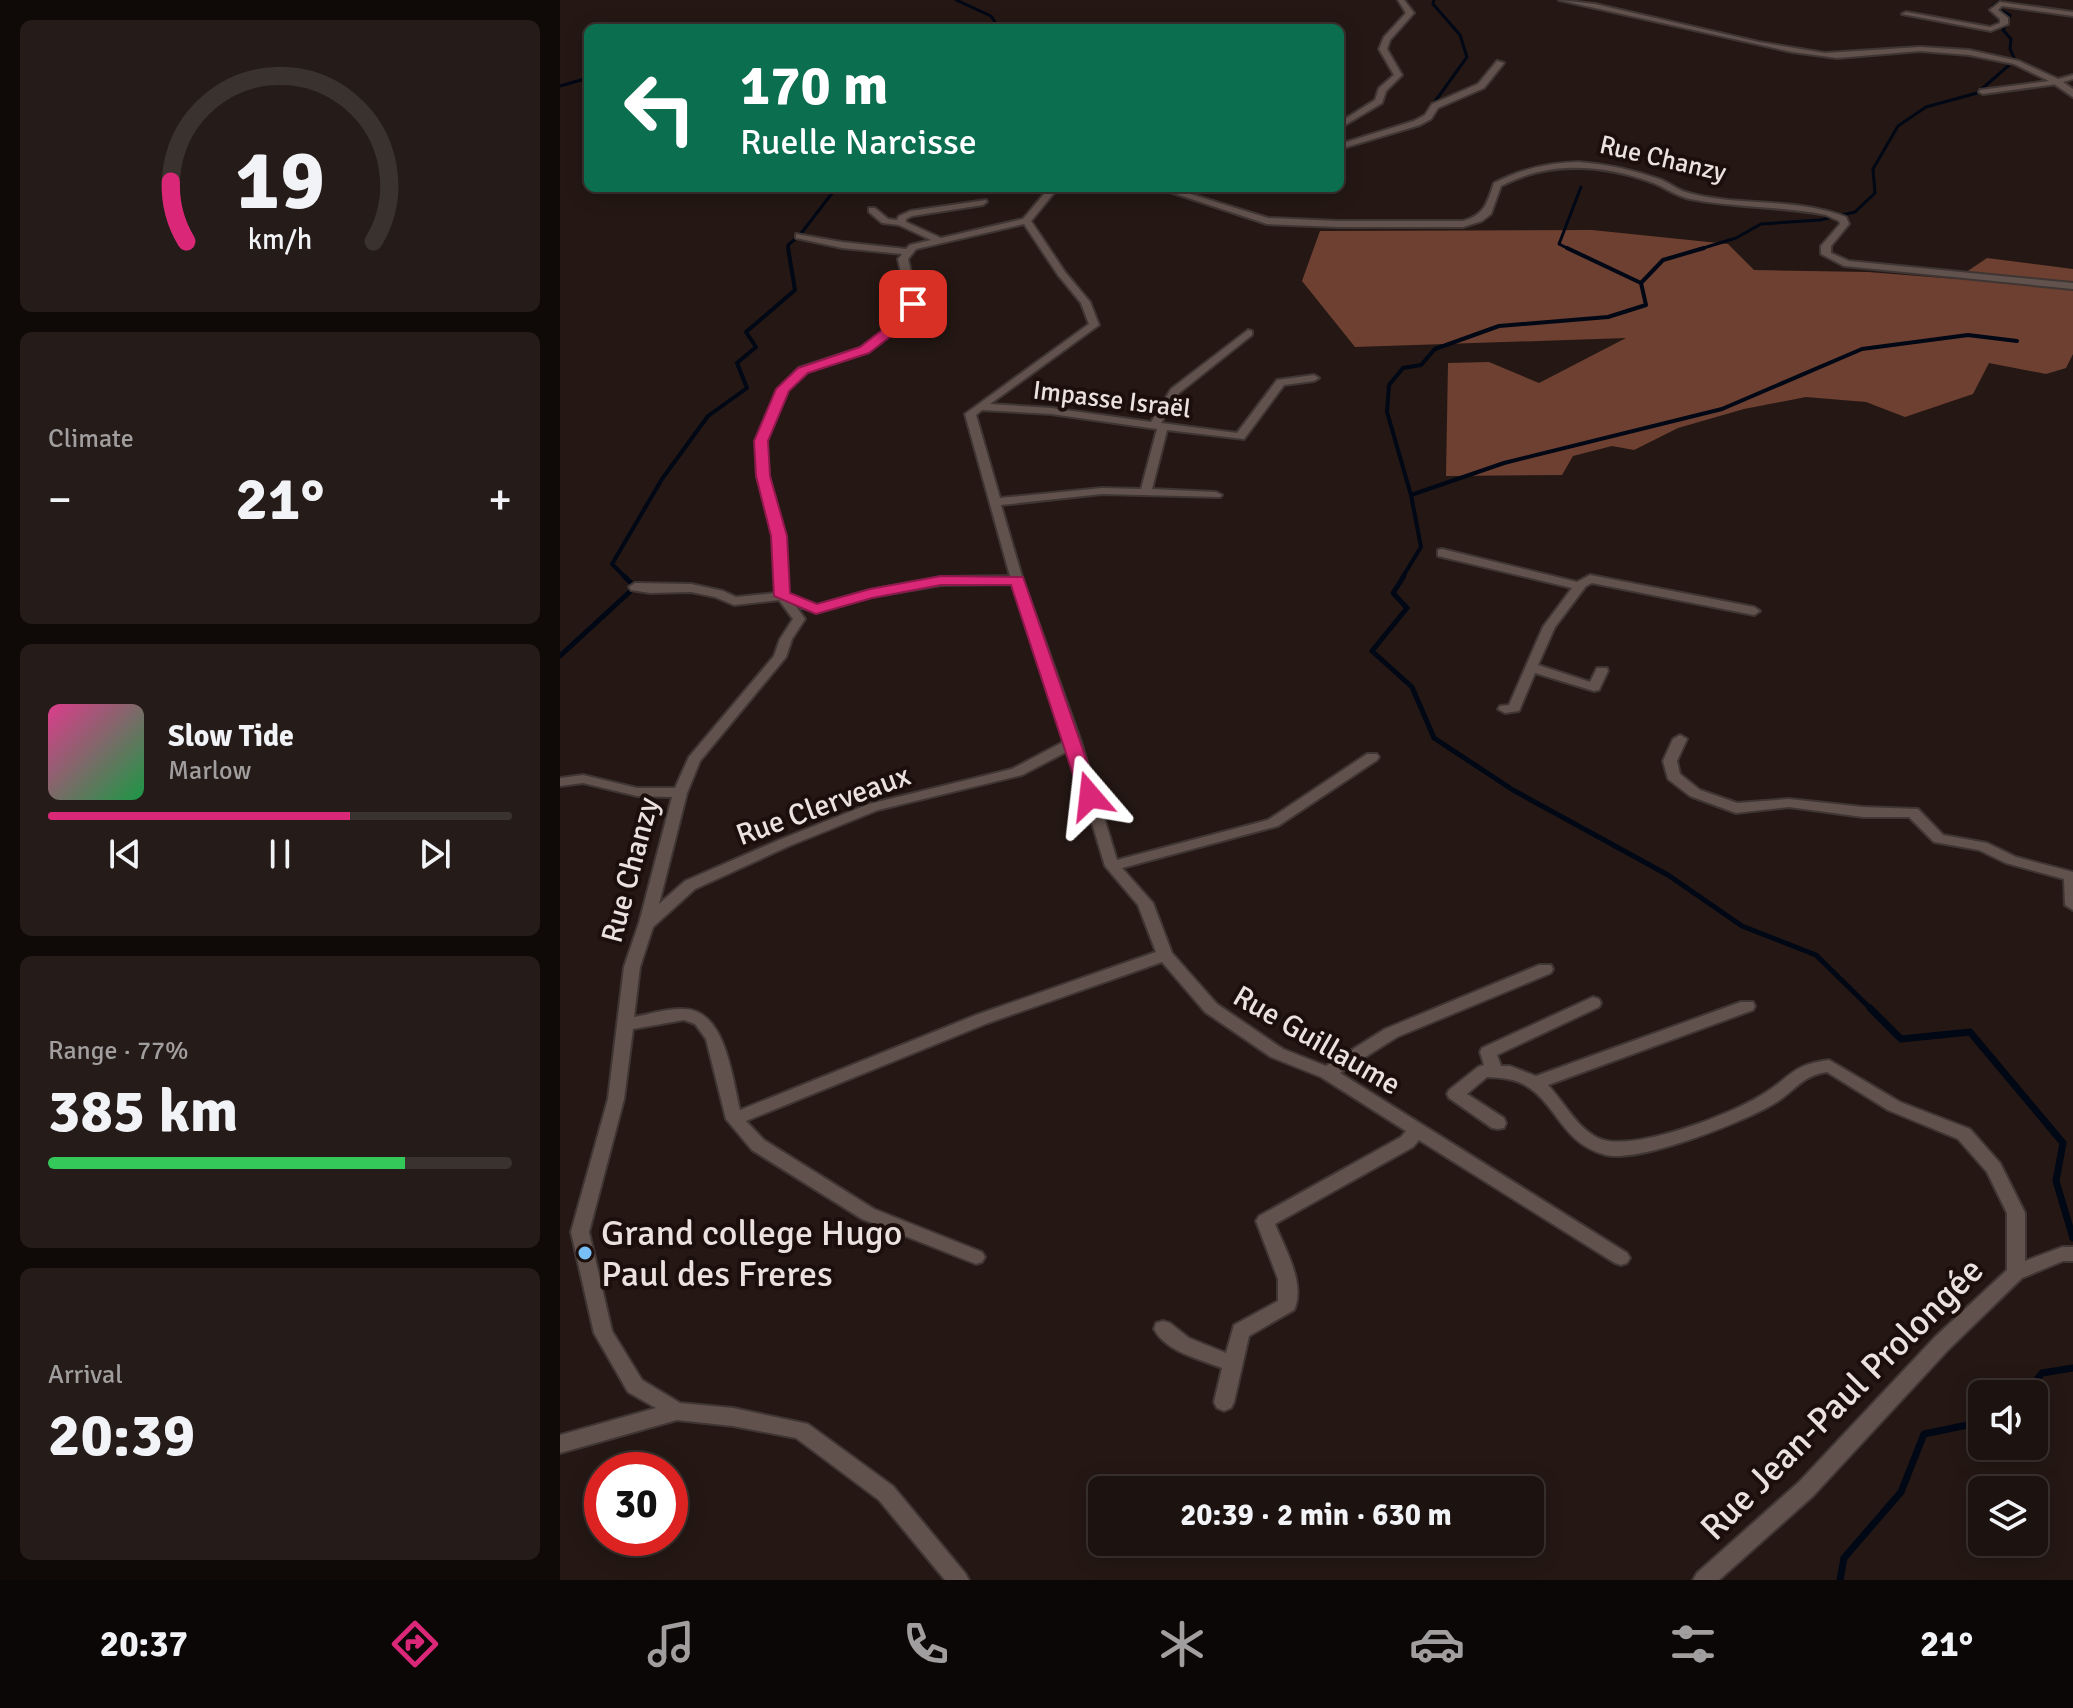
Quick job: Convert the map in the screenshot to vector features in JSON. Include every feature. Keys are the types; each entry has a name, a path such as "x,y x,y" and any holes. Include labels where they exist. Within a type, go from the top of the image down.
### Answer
{"street":[{"path":"1344,123 1379,101 1382,90 1398,75 1383,49 1387,39 1410,13 1401,0"},
{"path":"1562,0 1619,10 1720,37 1828,55 1908,51 1983,54 2015,60 2073,94"},
{"path":"1906,14 1991,29 2004,24 2004,18 1994,10 2003,3 2073,14"},
{"path":"1344,146 1417,123 1428,117 1435,106 1481,86 1500,63"},
{"path":"1983,92 2073,77"},
{"name":"Rue Chanzy","path":"1175,192 1267,221 1463,224 1479,221 1490,213 1497,185 1515,174 1538,167 1576,165 1624,172 1686,195 1828,213 1843,219 1845,224 1826,246 1826,254 1847,264 2073,286"},
{"path":"799,236 842,245 909,252 913,247 938,240 1026,221 1051,192"},
{"path":"901,223 910,214 983,202"},
{"path":"872,210 885,221 901,223 938,240"},
{"path":"975,411 1094,325 1091,308 1062,274 1043,238 1026,221"},
{"name":"Rue Chanzy","path":"909,252 903,259 913,304 900,323 864,350 803,370 783,389 761,441 763,476 779,536 782,596 799,619 786,639 780,657 694,760 680,793 647,923 632,967 616,1099 580,1232 603,1333 635,1386 677,1411 733,1417 801,1430 886,1493 958,1580"},
{"path":"1146,492 1159,426 1175,391 1248,333"},
{"name":"Impasse Israël","path":"975,411 1051,411 1240,437 1281,382 1314,378"},
{"name":"Rue Guillaume","path":"975,411 995,502 1017,580 1074,742 1112,866 1145,903 1165,955 1211,1008 1277,1053 1327,1073 1621,1258"},
{"path":"995,502 1102,491 1216,495"},
{"path":"1442,553 1579,586"},
{"path":"1505,709 1514,708 1549,627 1579,586 1594,578 1754,611"},
{"path":"635,587 691,588 734,601 782,596 816,609 870,594 941,581 1017,580"},
{"path":"1531,667 1594,687 1602,671"},
{"path":"1680,739 1670,761 1673,776 1695,793 1736,808 1789,803 1863,812 1913,812 1939,839 1982,846 2011,860 2071,876 2073,905"},
{"name":"Rue Clerveaux","path":"647,923 690,885 784,843 874,807 1017,772 1074,742"},
{"path":"1112,866 1273,823 1372,757"},
{"path":"560,782 583,779 637,792 680,793"},
{"path":"734,1119 982,1019 1165,955"},
{"path":"1327,1073 1391,1033 1545,969"},
{"path":"1494,1071 1488,1052 1593,1003"},
{"path":"1538,1082 1747,1006"},
{"path":"626,1024 685,1014 701,1020 714,1038 734,1119 758,1145 868,1214 976,1257"},
{"path":"1498,1123 1455,1094 1484,1071 1522,1074 1538,1082 1577,1132 1590,1142 1626,1151 1659,1142 1768,1100 1805,1071 1829,1066 1894,1106 1964,1134 1994,1168 2016,1213 2016,1273"},
{"path":"1224,1402 1241,1331 1287,1305 1287,1279 1265,1221 1407,1142 1418,1130"},
{"name":"Rue Jean-Paul Prolongée","path":"1704,1580 1806,1489 1942,1343 2016,1273 2062,1254 2073,1254"},
{"path":"1163,1329 1182,1344 1233,1364"},
{"path":"560,1444 677,1411"}],"shaded area":[{"path":"1592,230 1728,244 1754,270 1868,272 1956,279 1987,258 2073,269 2073,354 2066,368 2046,374 1989,363 1973,394 1905,417 1866,402 1806,397 1744,409 1678,428 1634,450 1612,446 1573,456 1562,475 1446,476 1448,363 1489,362 1539,383 1626,338 1355,347 1302,281 1320,231"}],"waterway":[{"path":"956,0 991,16 996,24"},
{"path":"1431,107 1467,57 1460,35 1433,4 1434,0"},
{"path":"1697,250 1736,238 1761,224 1820,220 1855,212 1875,193 1873,169 1898,126 1926,107 1977,93 2015,60 2010,49 2011,39 2003,30 2010,15 1993,6 2002,0"},
{"path":"560,86 584,79"},
{"path":"1567,248 1559,244 1581,187"},
{"path":"789,250 788,245 799,236 833,192"},
{"path":"560,656 635,587 612,564 662,479 708,416 747,388 737,363 756,347 746,332 795,290 788,248"},
{"path":"1567,248 1641,283"},
{"path":"1567,248 1571,250"},
{"path":"1641,283 1663,260 1704,248"},
{"path":"1411,495 1387,412 1389,385 1403,368 1421,365 1435,349 1499,326 1608,317 1646,305 1641,283"},
{"path":"1411,495 1504,463 1722,409 1862,349 1968,335 2017,341"},
{"path":"1402,578 1421,547 1411,495"},
{"path":"1404,576 1393,593 1407,608 1372,651 1412,687 1434,738 1513,790 1668,875 1742,926 1816,955 1872,1010"},
{"path":"1872,1010 1901,1039 1970,1032 2063,1143 2056,1181 2073,1238"},
{"path":"2037,1380 2042,1373 2073,1368"},
{"path":"1840,1580 1844,1558 1901,1492 1924,1434 1968,1425"}],"place":[{"name":"Grand college Hugo Paul des Freres","path":"585,1253"}],"route":[{"path":"913,304 900,323 864,350 803,370 783,389 761,441 763,476 779,536 782,596 816,609 870,594 941,581 1017,580 1090,796"}]}
